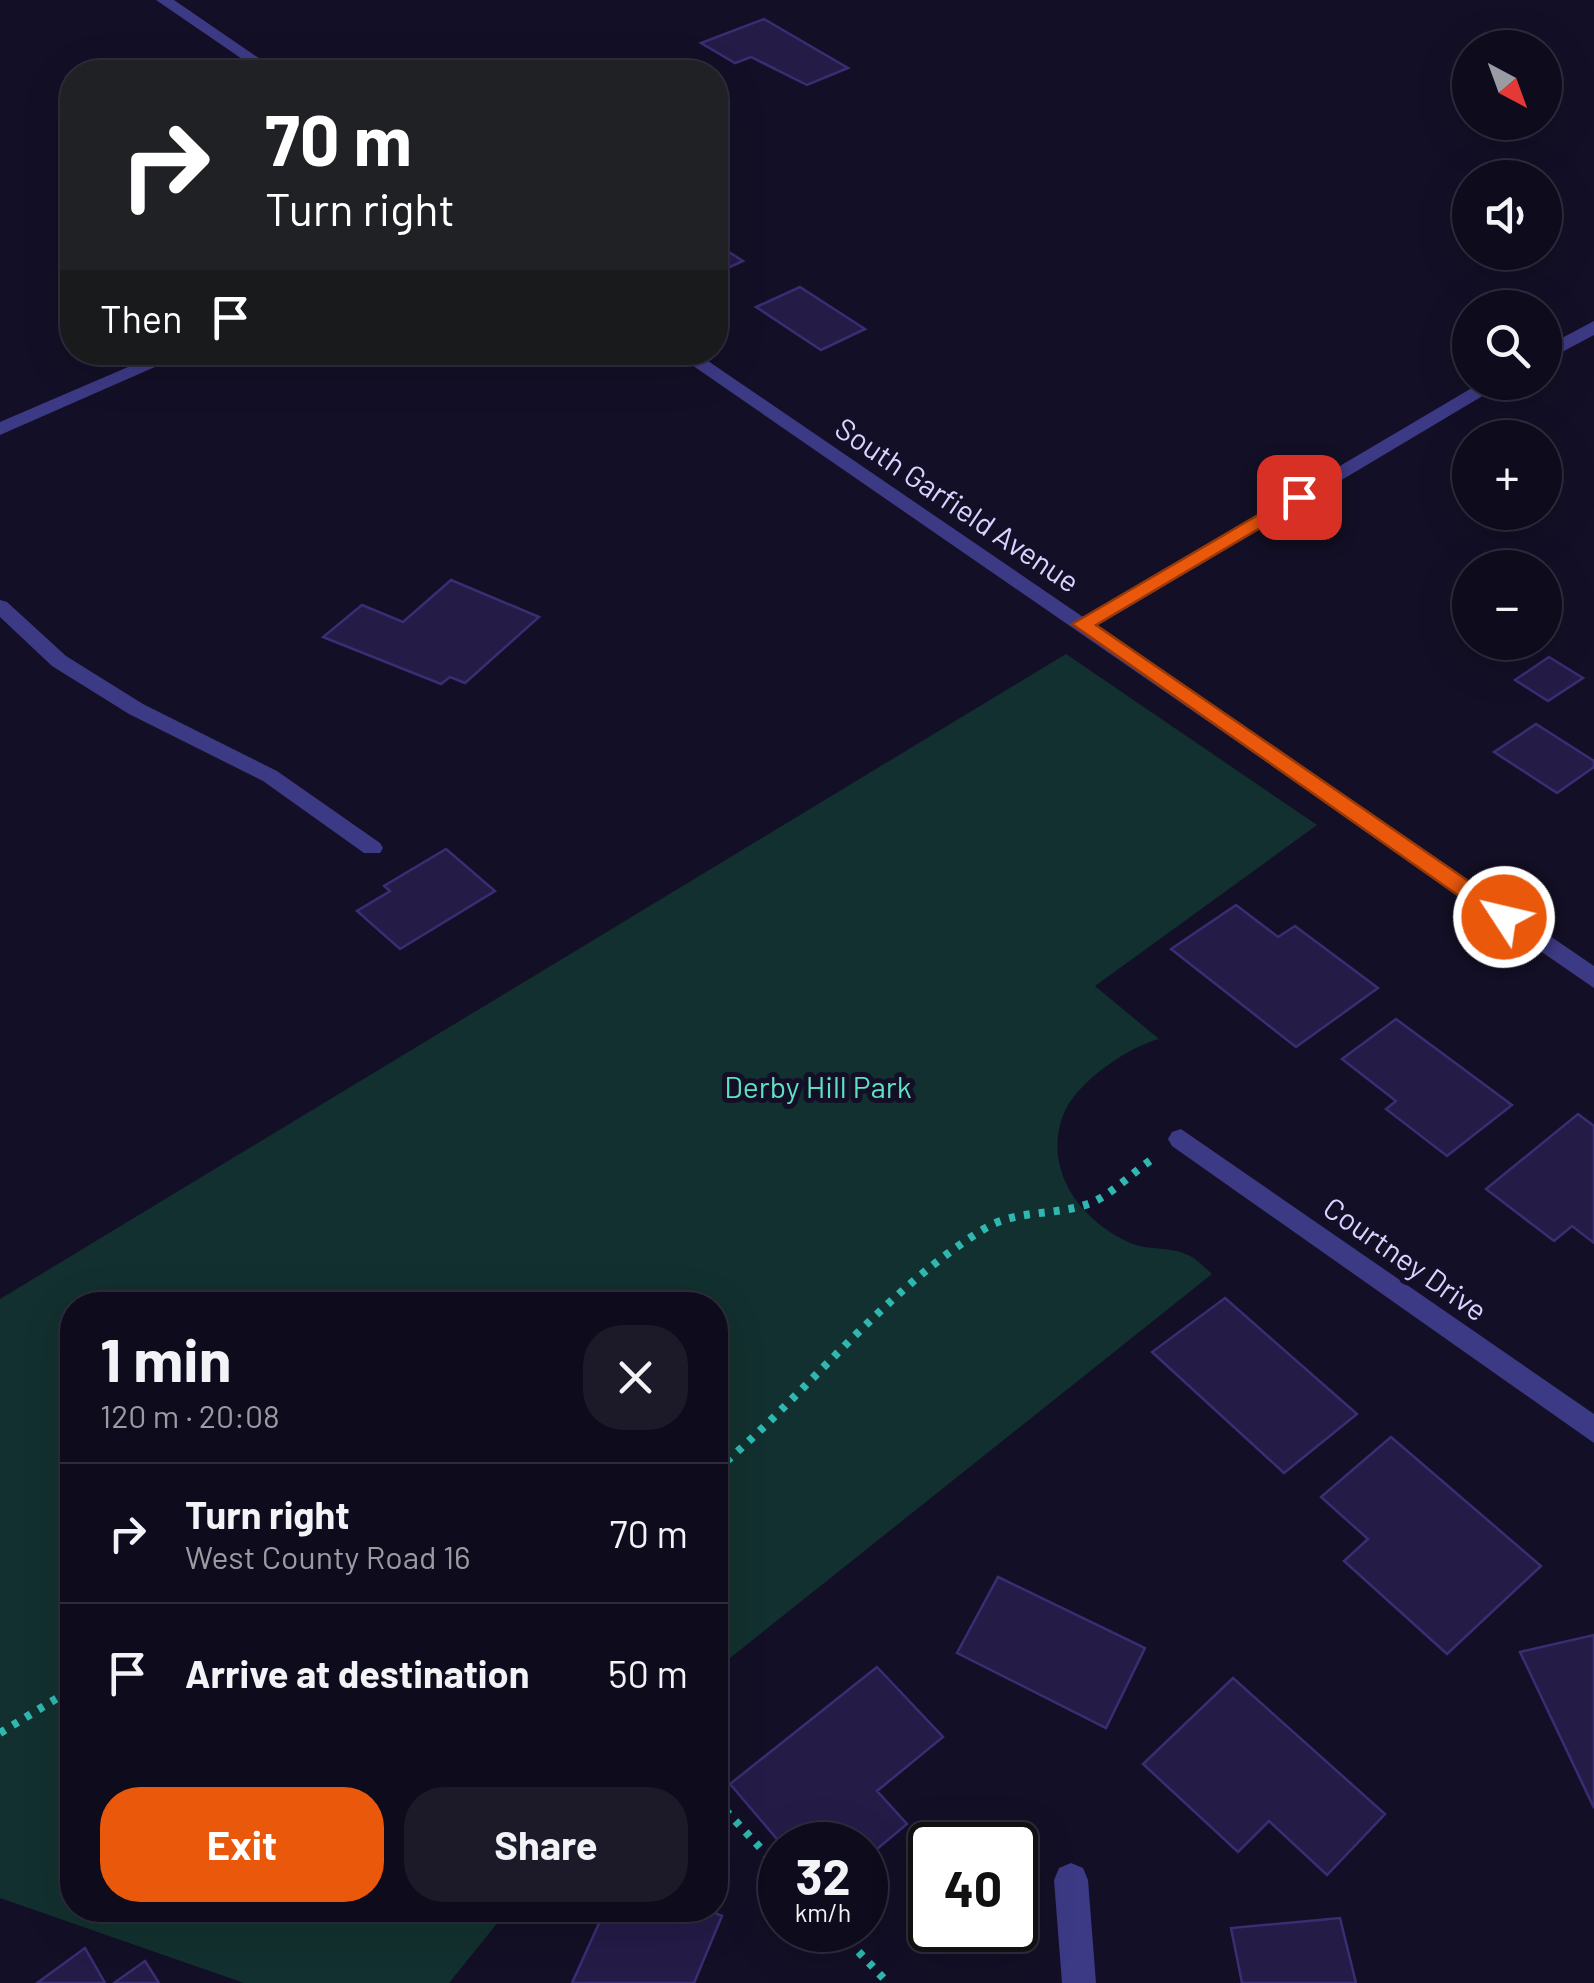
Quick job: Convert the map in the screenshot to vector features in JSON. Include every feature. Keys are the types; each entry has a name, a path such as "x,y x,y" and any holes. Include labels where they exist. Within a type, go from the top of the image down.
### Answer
{"street":[{"path":"164,0 253,60"},
{"path":"1562,345 1594,327"},
{"path":"0,429 150,365"},
{"name":"South Garfield Avenue","path":"701,365 1594,979"},
{"path":"1082,624 1466,400"},
{"name":"Courtney Drive","path":"1181,1139 1594,1430"},
{"path":"1071,1880 1080,1983"}],"lane":[{"path":"0,606 59,661 136,709 270,776 372,848"}],"path":[{"path":"728,1460 865,1327 986,1227 1036,1210 1089,1204 1181,1139"},
{"path":"0,1733 60,1696"},
{"path":"728,1814 758,1846"},
{"path":"859,1952 888,1983"}],"green space":[{"name":"Derby Hill Park","path":"1066,654 1317,825 1095,986 1159,1039 1119,1058 1080,1089 1064,1113 1058,1133 1061,1171 1069,1189 1094,1220 1135,1245 1188,1255 1212,1274 728,1660 728,1292 60,1292 60,1919 0,1898 0,1299"},
{"name":"Derby Hill Park","path":"69,1922 498,1922 449,1983 244,1983"}],"building":[{"path":"764,19 848,68 807,85 751,57 735,63 701,43"},
{"path":"728,251 743,261 728,268"},
{"path":"800,287 865,329 821,350 756,307"},
{"path":"451,580 539,617 465,683 450,677 441,684 323,637 362,605 403,622"},
{"path":"1545,660 1554,660 1583,678 1548,701 1515,680"},
{"path":"1536,724 1594,761 1594,767 1557,793 1494,752"},
{"path":"446,849 495,891 400,949 357,911 390,891 384,886"},
{"path":"1236,905 1278,937 1295,926 1378,988 1296,1047 1171,949"},
{"path":"1396,1019 1512,1105 1447,1156 1386,1109 1396,1101 1342,1059"},
{"path":"1578,1114 1594,1126 1594,1243 1572,1226 1554,1241 1486,1189"},
{"path":"1225,1298 1357,1414 1284,1473 1152,1352"},
{"path":"1391,1437 1541,1566 1447,1654 1344,1561 1368,1539 1321,1497"},
{"path":"998,1577 1145,1648 1106,1728 957,1653"},
{"path":"1594,1635 1594,1808 1520,1652"},
{"path":"877,1667 943,1737 877,1791 907,1824 888,1840 888,1822 762,1822 730,1784"},
{"path":"1233,1678 1385,1814 1327,1875 1269,1821 1238,1852 1143,1764"},
{"path":"1340,1918 1356,1983 1242,1983 1231,1928"},
{"path":"600,1922 719,1922 694,1983 572,1983"},
{"path":"85,1948 105,1983 37,1983"},
{"path":"145,1961 159,1983 114,1983"}],"route":[{"path":"1299,497 1082,624 1504,917"}]}
